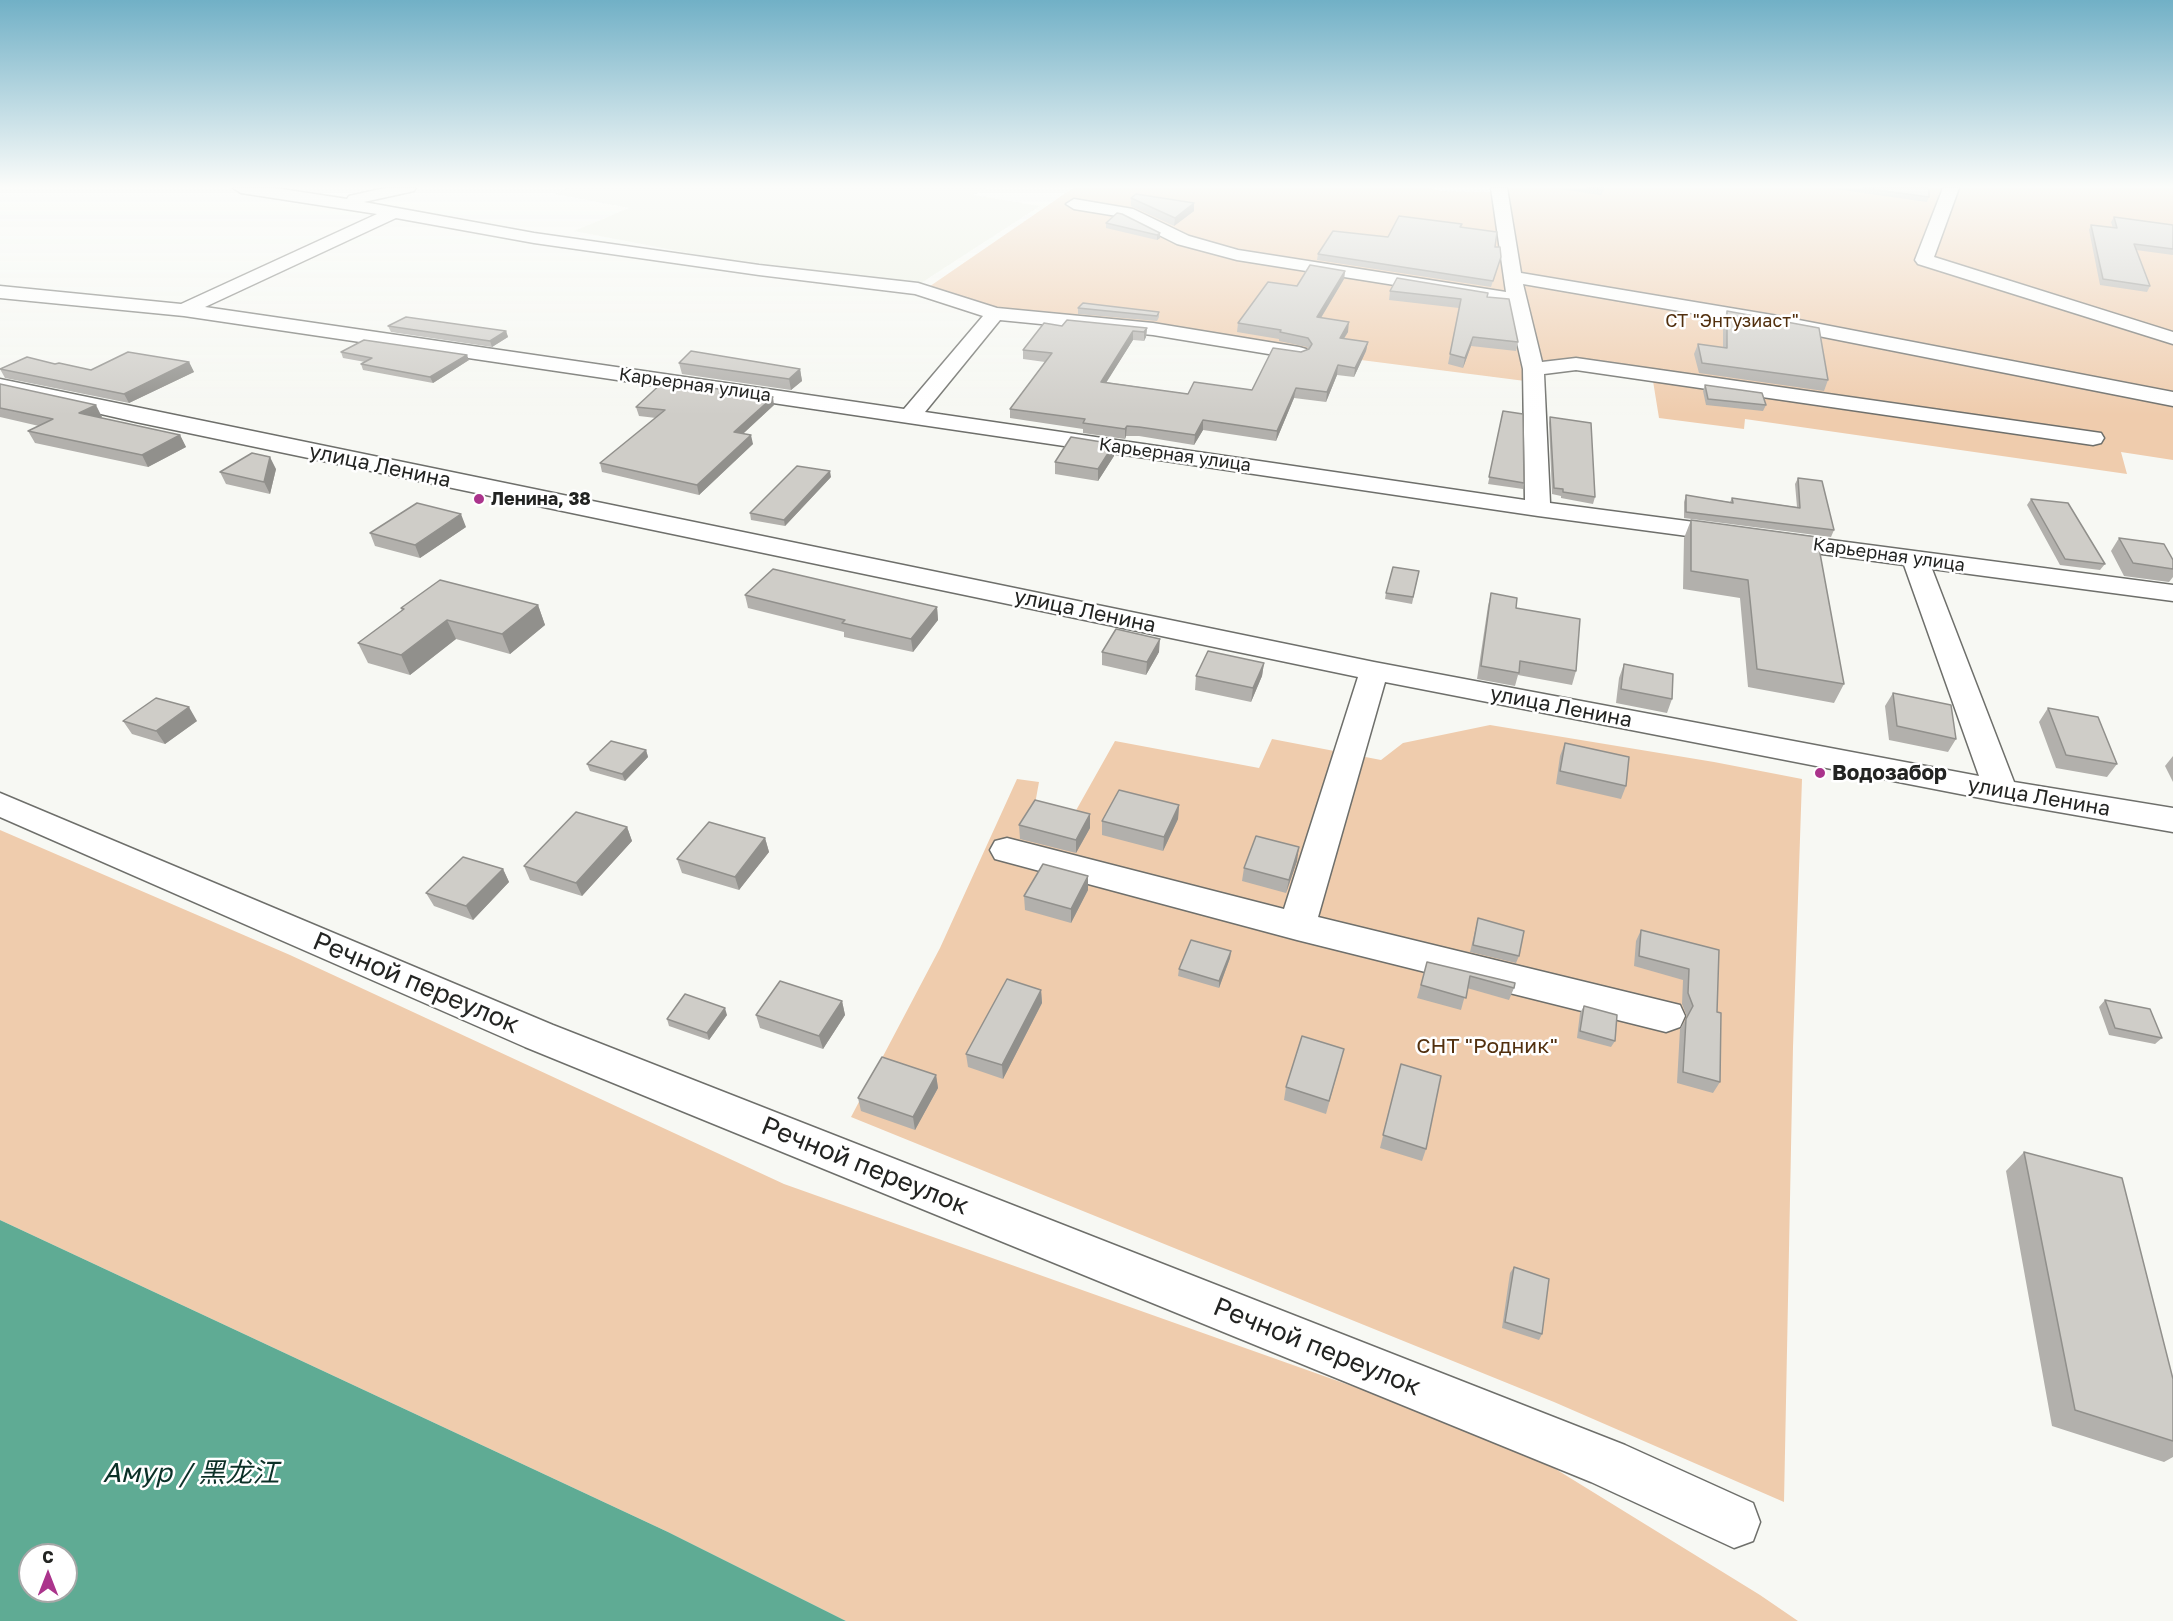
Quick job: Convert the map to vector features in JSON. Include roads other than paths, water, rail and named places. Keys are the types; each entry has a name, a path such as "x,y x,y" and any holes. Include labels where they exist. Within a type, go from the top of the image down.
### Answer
{"street":[{"path":"184,310 284,264"},
{"path":"714,264 918,289 995,314 1153,329 1299,353"},
{"path":"1292,264 1516,299"},
{"path":"1512,264 1516,299 1533,369 1538,508"},
{"path":"1936,264 2173,338"},
{"path":"1514,277 1778,322 2173,399"},
{"name":"Карьерная улица","path":"0,292 184,310 1538,508 2173,593"},
{"path":"909,417 995,314"},
{"path":"1533,369 1576,364 2093,438"},
{"name":"улица Ленина","path":"0,385 1374,671 2001,791 2173,820"},
{"path":"1915,559 2001,791"},
{"path":"1297,926 1374,671"},
{"name":"Речной переулок","path":"0,804 539,1036 1607,1463 1734,1522"},
{"path":"1006,850 1297,926 1666,1016"}],"water":[{"name":"Амур / 黑龙江","path":"0,1220 668,1532 846,1621 0,1621"}],"place":[{"name":"Ленина, 38","path":"479,499"},
{"name":"Водозабор","path":"1820,773"}],"park label":[{"name":"СТ \"Энтузиаст\"","path":"1732,321"},
{"name":"СНТ \"Родник\"","path":"1487,1046"}]}
